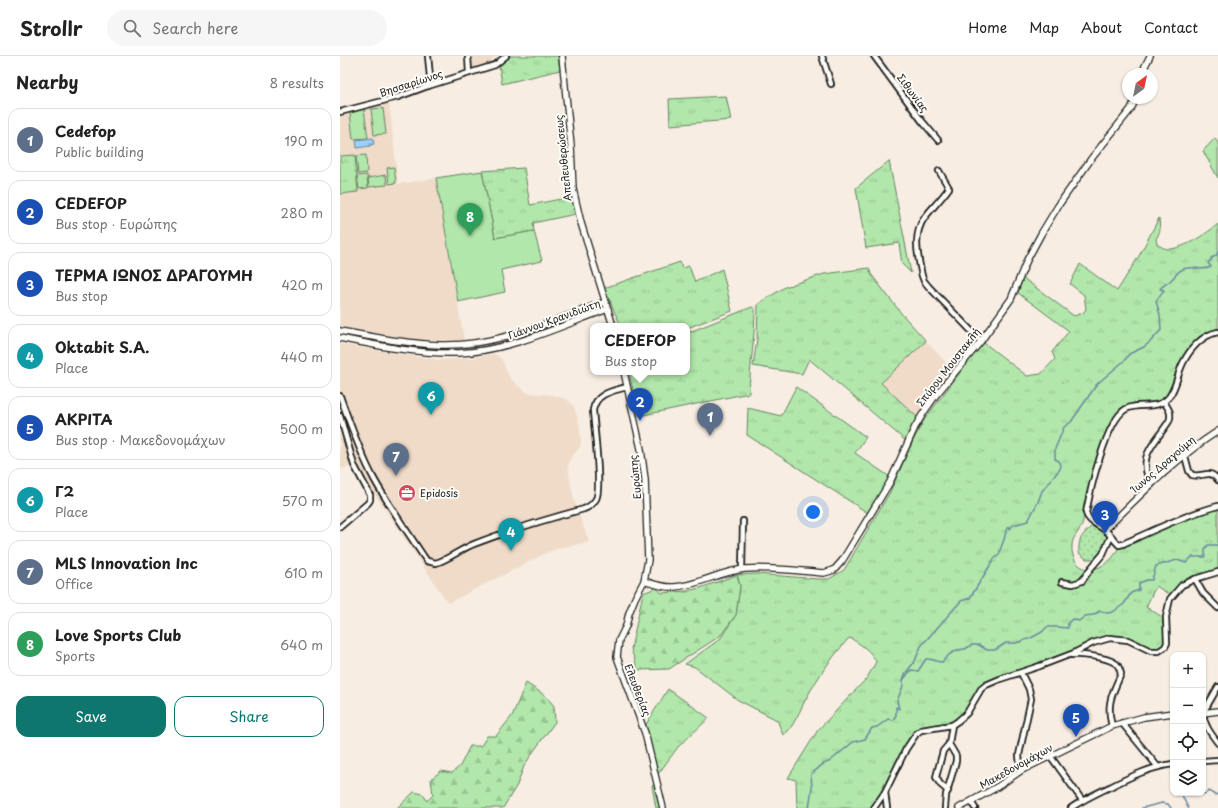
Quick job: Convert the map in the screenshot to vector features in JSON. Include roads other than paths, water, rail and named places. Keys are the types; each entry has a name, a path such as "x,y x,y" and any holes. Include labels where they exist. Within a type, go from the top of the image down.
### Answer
{"street":[{"path":"428,56 430,77 428,86"},
{"path":"468,56 469,73"},
{"name":"Βησσαρίωνος","path":"340,112 398,97 494,65 506,56"},
{"name":"Απελευθερώσεως","path":"562,56 571,146 573,189 581,223 608,309"},
{"path":"822,56 831,84"},
{"name":"Σιθωνίας","path":"874,56 938,140"},
{"path":"1144,68 1150,56"},
{"name":"Σπύρου Μουστακλή","path":"644,581 665,587 675,587 742,569 755,568 824,573 834,570 842,561 890,482 915,427 924,412 936,395 981,341 1011,299 1027,260 1058,206 1133,104"},
{"path":"939,171 949,188 924,219 918,231 917,240 922,276 929,287 981,341"},
{"name":"Γιάννου Κρανιδιώτη","path":"340,331 422,344 441,346 462,344 502,338 605,302"},
{"path":"608,309 612,323"},
{"name":"Γιάννου Κρανιδιώτη","path":"340,338 407,351 460,353 493,348 522,341 608,309"},
{"path":"1218,332 1207,336 1195,345 1182,364 1175,388 1164,402 1127,409 1120,414 1106,441 1086,513 1092,522 1105,530 1119,545 1180,519 1218,506"},
{"name":"Ευρώπης","path":"625,375 646,479 648,560 644,581"},
{"path":"340,396 354,436 373,477 424,557 428,561 436,563 472,545 500,534 590,506 596,499 598,492 593,410 594,405 602,395 627,387"},
{"path":"1151,485 1146,474 1146,455 1170,420 1170,411 1164,402"},
{"path":"340,416 354,465 370,495 370,500 368,503 340,527"},
{"name":"Ίωνος Δραγούμη","path":"1105,530 1151,485 1185,456 1218,432"},
{"path":"1185,456 1189,471 1192,475 1212,474 1218,480"},
{"path":"742,569 743,521"},
{"path":"1062,582 1073,584 1082,581 1103,554 1111,536"},
{"path":"874,808 885,792 906,749 916,734 921,730 952,725 967,713 981,689 986,685 1074,653 1092,643 1110,638 1128,640 1151,651 1158,651 1165,647 1167,643 1166,617 1170,599 1182,585 1195,579 1218,572"},
{"path":"1195,579 1203,593 1218,608"},
{"name":"Ελευθερίας","path":"644,581 635,598 626,626 619,640 617,657 645,733 663,808"},
{"path":"1064,656 1076,655 1105,659 1116,663 1121,674 1111,696 1109,706 1112,726"},
{"path":"1021,673 1029,689 1030,699 1019,756 1022,770"},
{"path":"1206,708 1218,687"},
{"path":"1206,713 1218,711"},
{"name":"Μακεδονομάχων","path":"959,808 1022,770 1112,726 1151,715 1170,713"},
{"path":"1122,723 1158,766"},
{"path":"1206,724 1218,743"},
{"path":"945,808 956,761 956,756 950,744 952,725"},
{"path":"948,791 940,784 936,777 943,751 950,744"},
{"path":"1051,757 1082,800"},
{"path":"1206,761 1218,760"},
{"path":"1071,808 1082,800 1133,775 1158,766 1170,764"},
{"path":"885,792 887,808"},
{"path":"971,802 976,808"}],"water":[{"path":"373,138 374,144 357,148 356,140"}],"waterway":[{"path":"809,808 812,788 811,774 829,762 853,742 865,739 872,728 877,727 888,719 893,720 896,715 896,707 899,709 897,701 903,686 905,674 915,661 921,646 961,601 970,598 994,559 999,555 1006,530 1009,526 1010,529 1013,525 1028,521 1042,491 1060,469 1061,465 1059,461 1055,459 1055,449 1064,427 1071,422 1097,384 1125,360 1129,354 1144,347 1161,330 1160,315 1156,301 1164,290 1160,289 1179,271 1190,268 1204,269 1211,267 1208,263 1212,259 1211,258 1216,256 1218,251"},
{"path":"903,680 911,670 918,671 926,659 942,662 950,654 957,650 965,649 972,645 979,645 987,650 995,650 1006,643 1016,643 1031,638 1042,632 1047,627 1068,628 1068,623 1072,619 1079,621 1085,616 1093,615 1100,611 1107,613 1113,612 1124,604 1131,593 1139,590 1139,583 1152,580 1156,566 1177,560 1186,563 1192,557 1205,557 1205,549 1208,545 1218,545"},
{"path":"1206,793 1209,791 1216,795 1218,794"},
{"path":"1182,796 1188,808"},
{"path":"1142,808 1162,803 1168,804 1171,808"}],"place":[{"name":"Love Sports Club","path":"470,236"},
{"name":"Γ2","path":"431,415"},
{"name":"CEDEFOP","path":"640,421"},
{"name":"Cedefop","path":"710,436"},
{"name":"MLS Innovation Inc","path":"396,476"},
{"name":"Epidosis","path":"407,493"},
{"name":"ΤΕΡΜΑ ΙΩΝΟΣ ΔΡΑΓΟΥΜΗ","path":"1105,534"},
{"name":"Oktabit S.A.","path":"511,551"},
{"name":"ΑΚΡΙΤΑ","path":"1076,737"}]}
